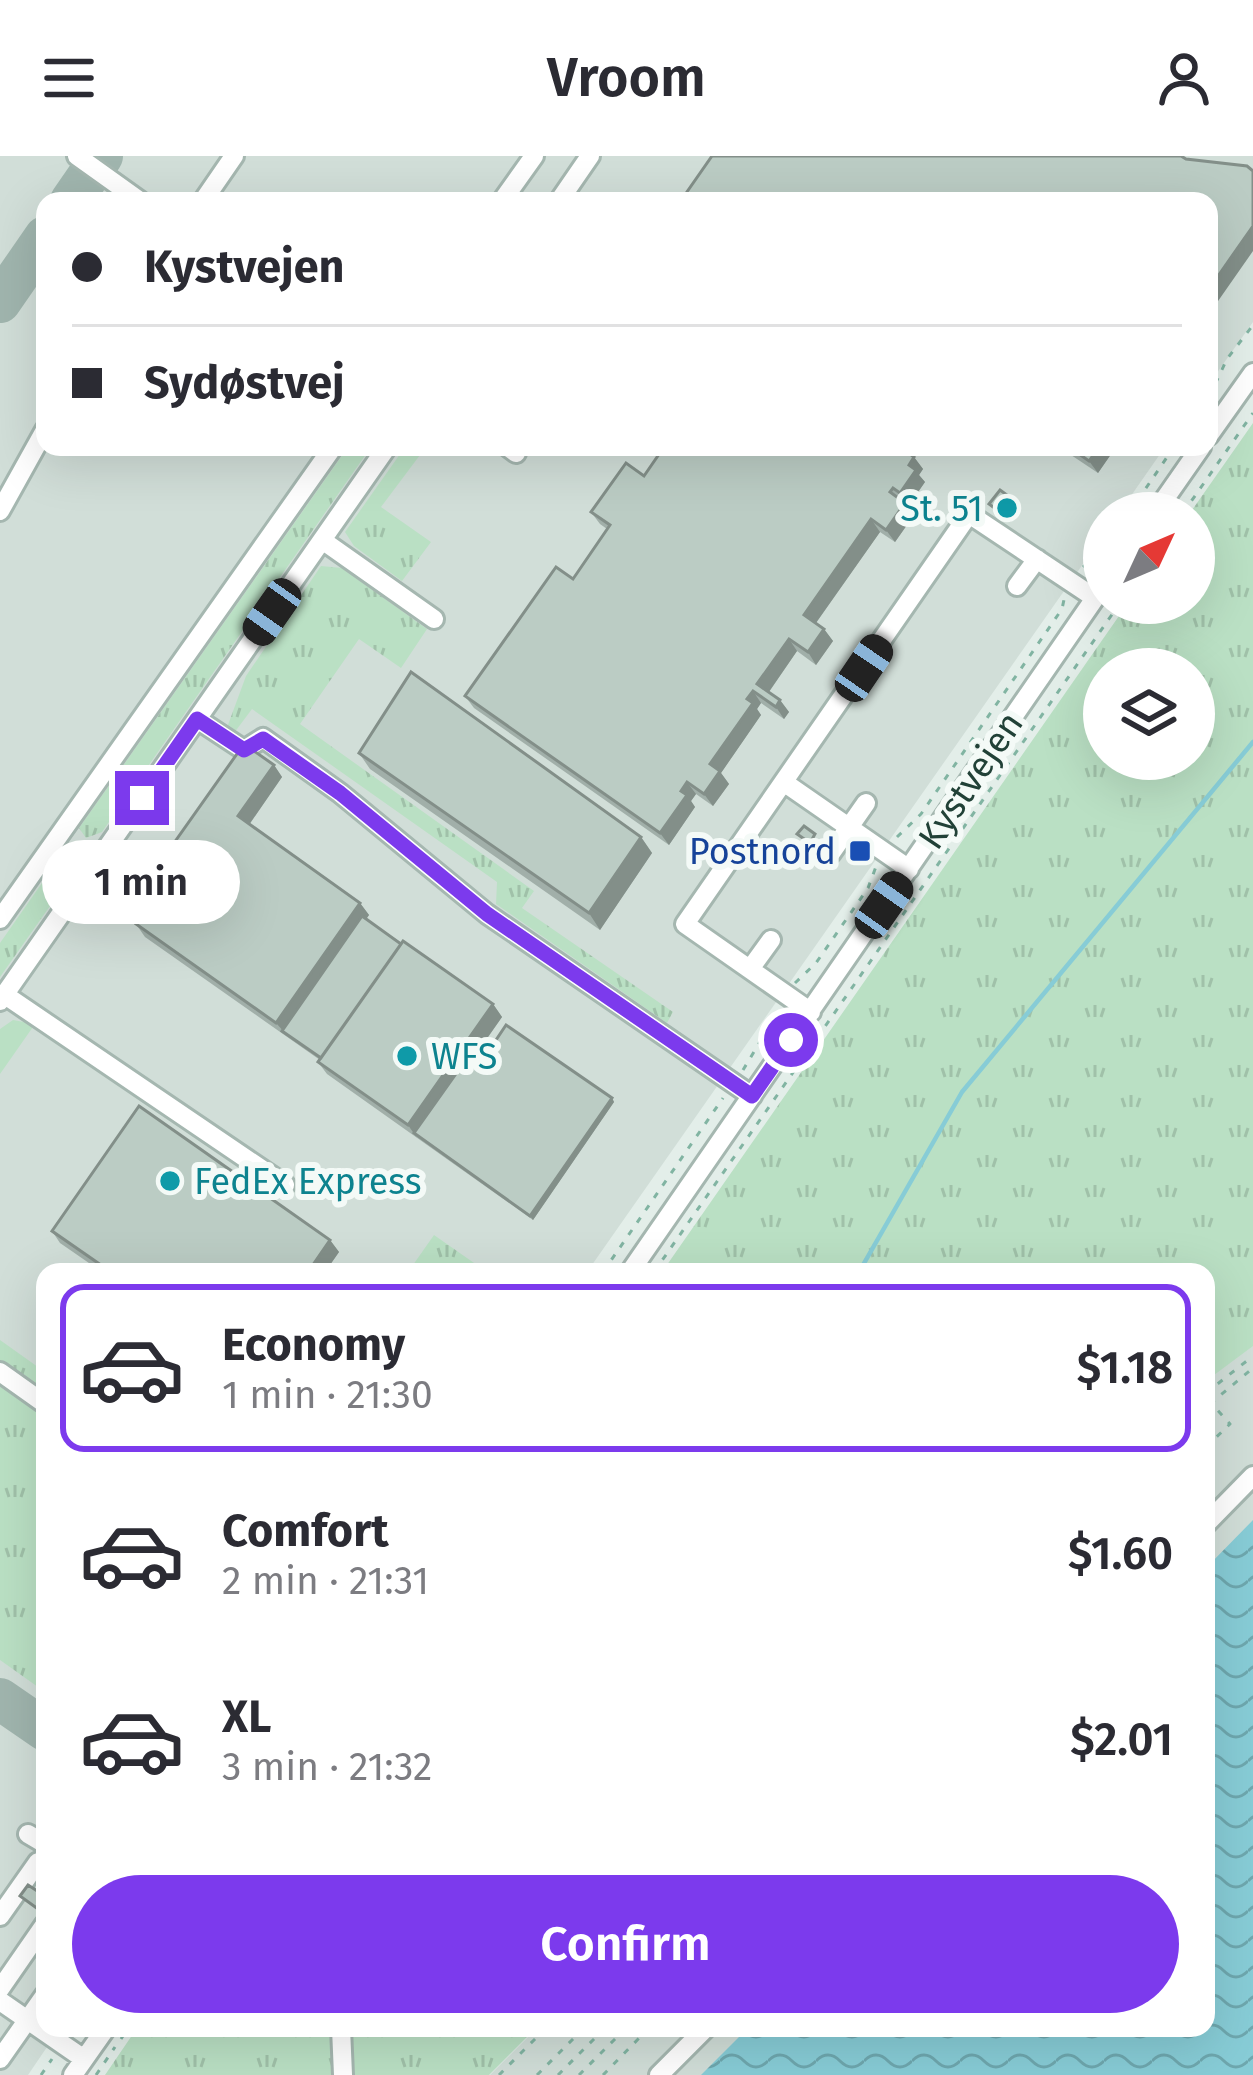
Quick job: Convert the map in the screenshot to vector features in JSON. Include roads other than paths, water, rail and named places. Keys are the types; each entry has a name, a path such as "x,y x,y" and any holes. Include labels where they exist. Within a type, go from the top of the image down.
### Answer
{"street":[{"path":"77,156 127,192"},
{"path":"208,192 234,156"},
{"path":"508,192 534,156"},
{"path":"565,192 590,156"},
{"path":"1218,422 1253,373"},
{"path":"0,511 36,446"},
{"path":"0,919 327,456"},
{"path":"285,1185 2,998 381,456"},
{"path":"1170,492 1195,456"},
{"path":"811,1012 685,924 969,514 1083,586"},
{"path":"322,541 434,619"},
{"path":"1017,586 1037,559"},
{"name":"Kystvejen","path":"636,1263 1083,615"},
{"path":"197,719 244,750"},
{"path":"232,768 244,750 263,739 340,793 487,914 752,1096"},
{"path":"785,783 909,869"},
{"path":"831,853 866,802"},
{"path":"166,896 172,886 157,875 182,840"},
{"path":"750,969 771,940"},
{"path":"0,1372 36,1398"},
{"path":"1215,1515 1253,1476"},
{"path":"0,1916 36,1865"},
{"path":"2,1980 36,1936"},
{"path":"0,2001 36,2027"},
{"path":"0,2059 36,2008"},
{"path":"47,2037 84,2070 101,2037"},
{"path":"341,2037 343,2075"},
{"path":"659,2075 697,2037"}],"water":[{"path":"1253,1520 1253,2075 701,2075 739,2037 1215,2037 1215,1559"}],"waterway":[{"path":"864,1263 962,1092 1253,742"}],"place":[{"name":"St. 51","path":"1007,508"},
{"name":"Postnord","path":"860,851"},
{"name":"WFS","path":"407,1056"},
{"name":"FedEx Express","path":"170,1181"}]}
